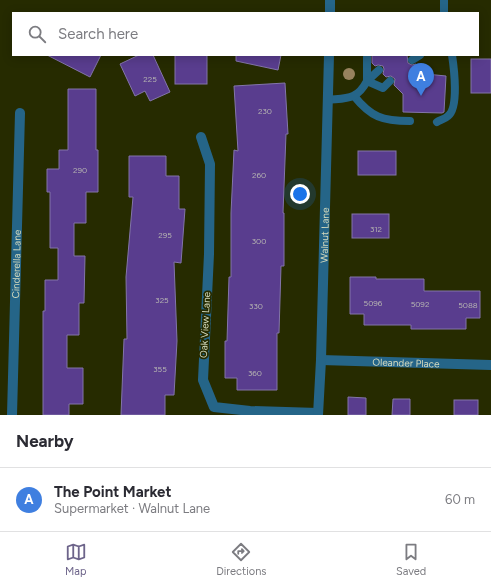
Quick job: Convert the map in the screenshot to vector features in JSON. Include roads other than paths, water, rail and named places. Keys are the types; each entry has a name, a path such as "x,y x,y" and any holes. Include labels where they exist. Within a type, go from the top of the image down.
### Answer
{"street":[{"path":"330,0 330,12"},
{"name":"Walnut Lane","path":"318,414 321,360 329,56"},
{"name":"Cinderella Lane","path":"12,415 20,113"},
{"name":"Oak View Lane","path":"201,137 210,164 209,254 203,380 205,387 214,407 250,411 318,414"},
{"name":"Oleander Place","path":"321,360 491,364"}],"lane":[{"path":"444,0 444,12"},
{"path":"412,60 418,56"},
{"path":"437,122 449,116 452,110 455,76 452,56"},
{"path":"367,57 367,81"},
{"path":"328,100 354,96 362,90 367,81 379,70"},
{"path":"367,81 383,88 390,81"},
{"path":"354,96 374,116 387,120 410,121"}],"place":[{"name":"The Point Market","path":"421,96"}]}
